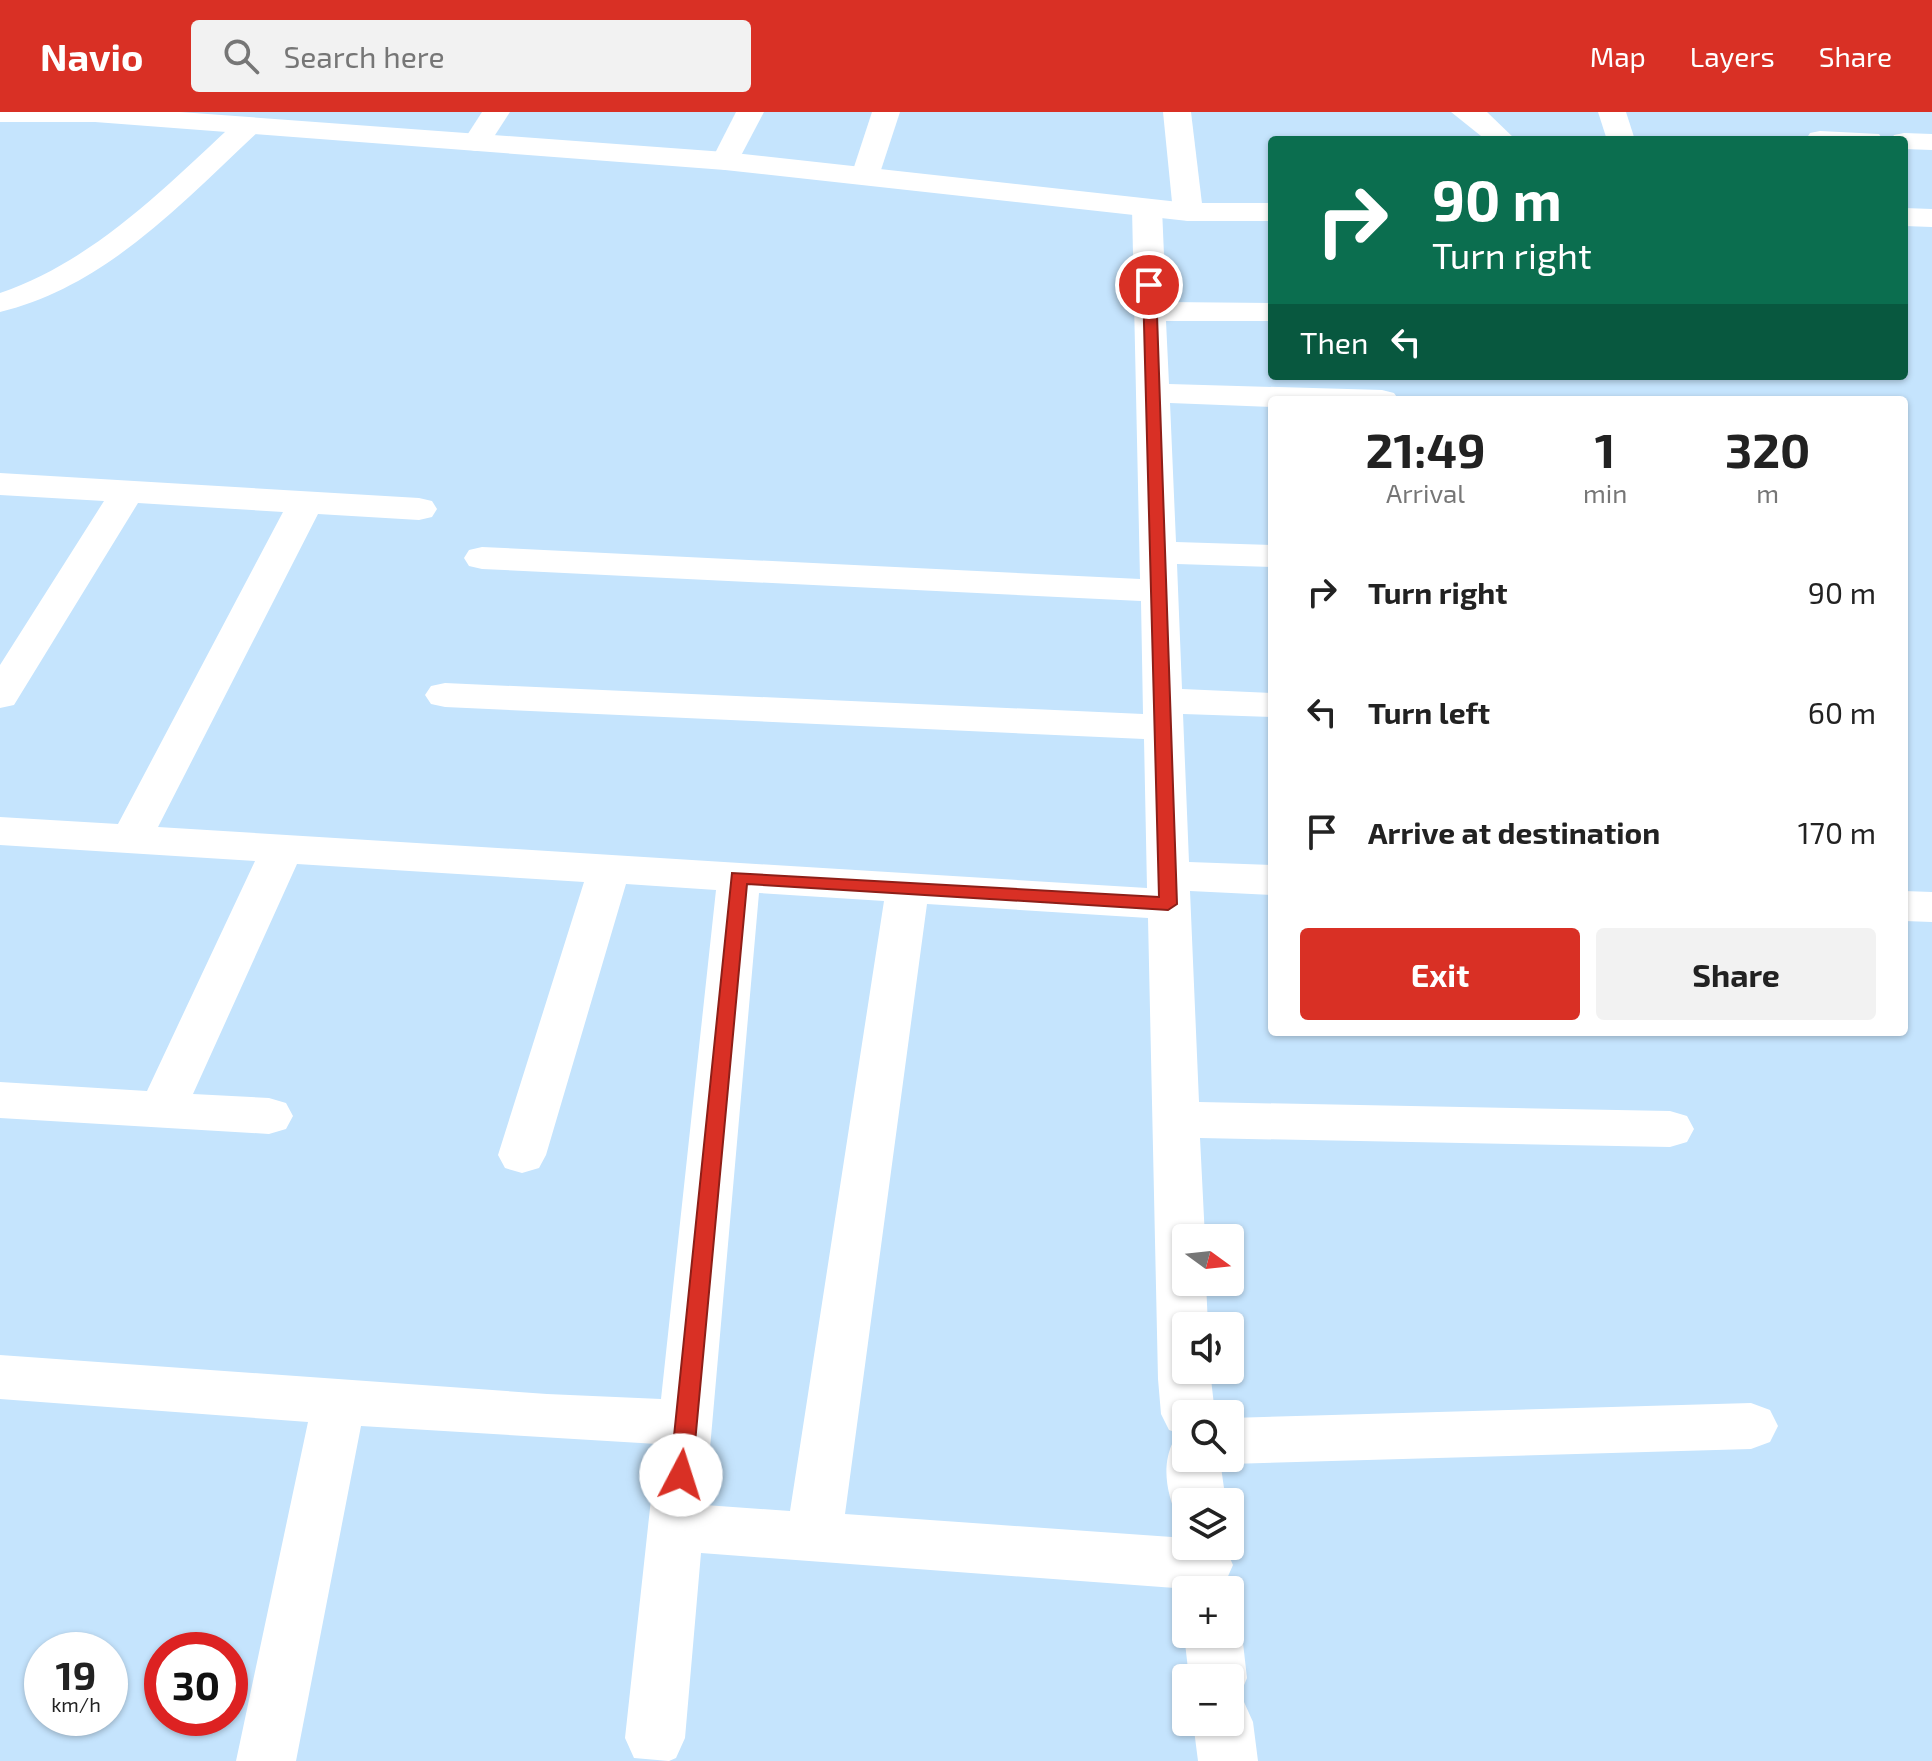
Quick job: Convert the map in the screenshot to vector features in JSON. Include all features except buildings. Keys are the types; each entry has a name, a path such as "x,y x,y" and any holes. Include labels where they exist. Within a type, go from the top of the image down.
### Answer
{"street":[{"path":"476,143 496,112"},
{"path":"725,161 750,112"},
{"path":"865,176 886,112"},
{"path":"1177,112 1188,212"},
{"path":"1465,112 1480,119 1498,136"},
{"path":"1612,112 1620,136"},
{"path":"1809,112 1819,136"},
{"path":"0,114 189,116 248,126 725,161 1188,212 1268,212"},
{"path":"0,303 78,271 140,226 248,126"},
{"path":"1908,141 1932,142"},
{"path":"1147,208 1187,1400"},
{"path":"1908,217 1932,218"},
{"path":"1150,311 1268,312"},
{"path":"1153,393 1268,397"},
{"path":"0,484 419,509"},
{"path":"0,696 127,492"},
{"path":"131,839 306,502"},
{"path":"482,558 1158,571 1268,557"},
{"path":"445,695 1163,714 1268,705"},
{"path":"0,831 908,888 1168,890 1268,880"},
{"path":"162,1110 282,849"},
{"path":"522,1155 609,869"},
{"path":"655,1738 739,877"},
{"path":"814,1537 908,888"},
{"path":"1908,906 1932,907"},
{"path":"0,1100 269,1116"},
{"path":"1176,1120 1670,1129"},
{"path":"0,1377 547,1417 686,1423"},
{"path":"266,1761 339,1401"},
{"path":"1244,1441 1751,1426"},
{"path":"676,1527 1205,1567"},
{"path":"1225,1736 1228,1761"}],"route":[{"path":"681,1475 739,877 1168,904 1149,285"}]}
